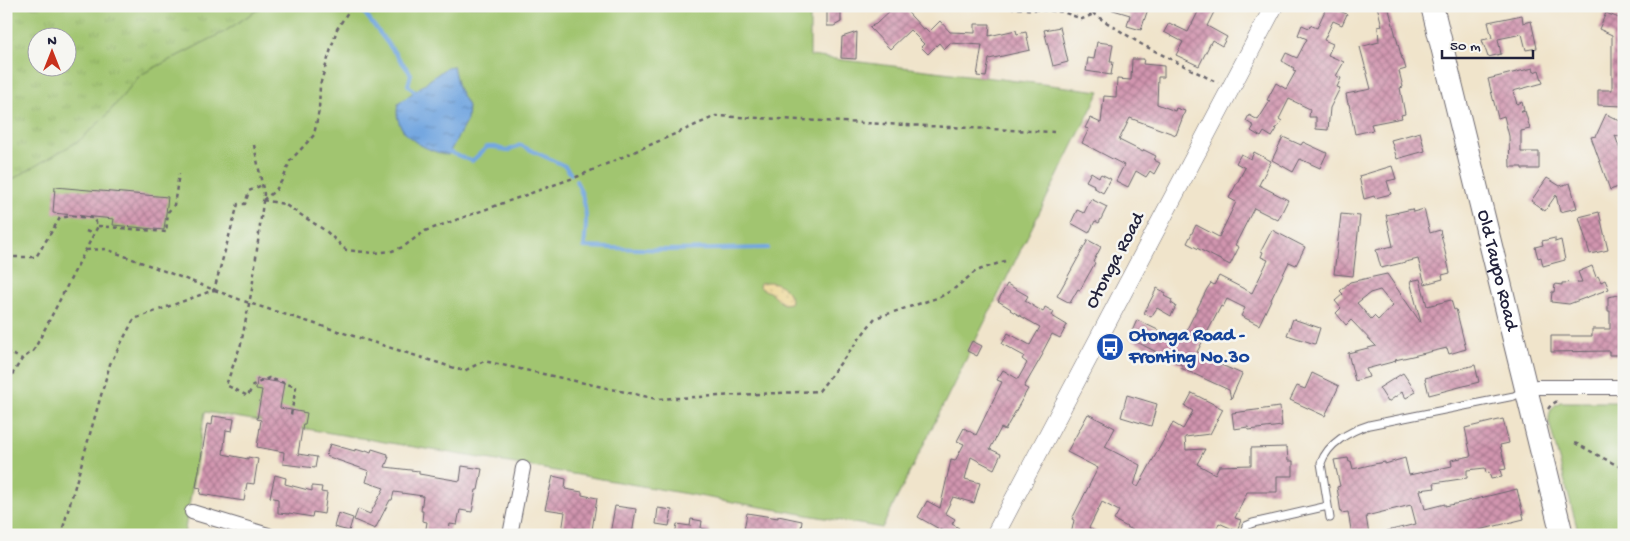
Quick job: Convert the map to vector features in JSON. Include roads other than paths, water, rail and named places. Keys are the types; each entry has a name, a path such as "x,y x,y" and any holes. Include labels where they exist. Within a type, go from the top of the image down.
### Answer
{"highway":[{"name":"Old Taupo Road","path":"1432,6 1562,535"}],"street":[{"name":"Otonga Road","path":"995,535 1274,6"},
{"path":"1526,389 1538,387 1624,387"},
{"path":"510,535 523,468"},
{"path":"192,512 268,535"}],"lane":[{"path":"1330,518 1321,463 1324,454 1334,444 1357,428 1514,396 1526,389"},
{"path":"1243,535 1246,526 1253,523 1328,506"}],"water":[{"path":"453,66 458,88 468,106 467,120 448,155 429,149 411,138 399,124 397,114 398,104 447,67"}],"waterway":[{"path":"359,6 411,74 408,85 414,91"},
{"path":"449,152 472,161 487,147 495,147 507,151 520,145 565,166 571,174"},
{"path":"576,181 583,197 586,213 584,247 667,250 768,248"}],"place":[{"name":"Otonga Road - Fronting No.30","path":"1110,347"}]}
